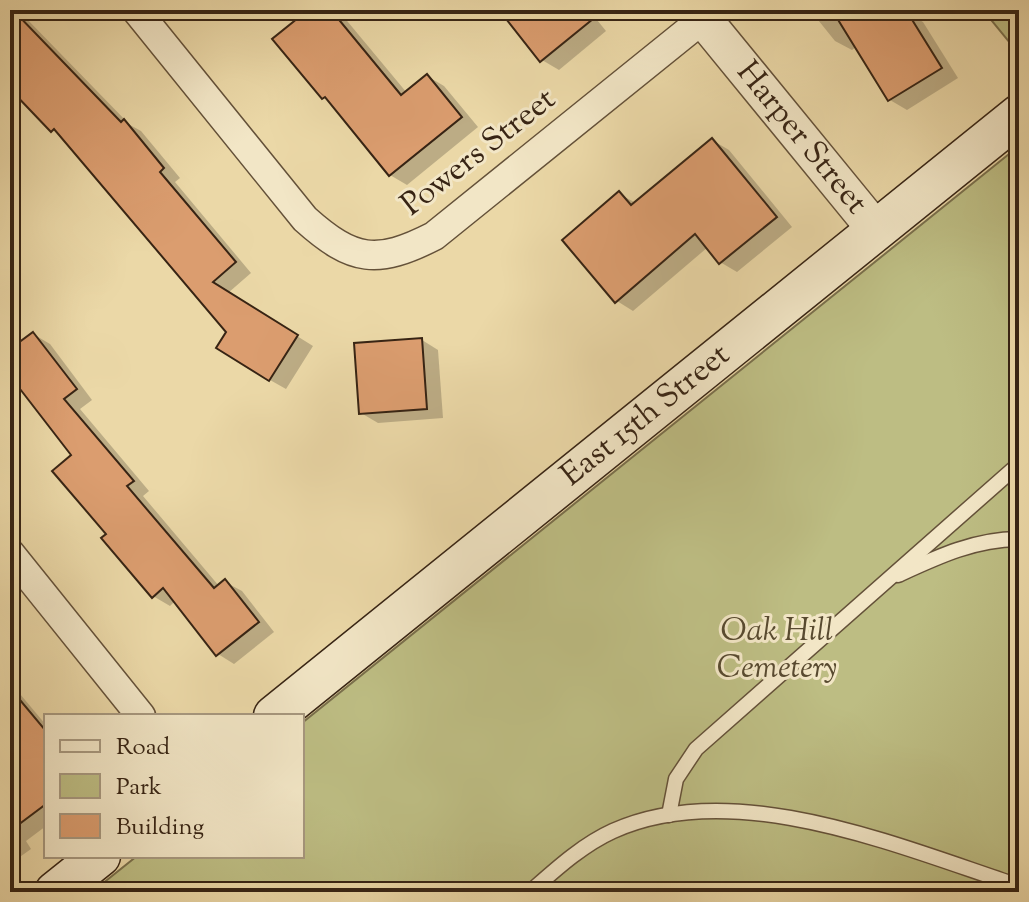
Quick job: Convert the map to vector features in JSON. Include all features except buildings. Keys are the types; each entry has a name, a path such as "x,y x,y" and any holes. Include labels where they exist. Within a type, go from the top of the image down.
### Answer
{"main road":[{"name":"East 15th Street","path":"276,714 1019,115"},
{"path":"55,892 98,858"}],"street":[{"name":"Powers Street","path":"136,10 305,219 332,242 368,257 404,251 434,236 700,14"},
{"name":"Harper Street","path":"700,14 876,230"},
{"path":"10,553 139,714"}],"lane":[{"path":"669,815 676,779 696,749 1019,464"},
{"path":"882,583 946,552 1001,539 1019,539"},
{"path":"530,892 566,860 613,831 669,815 727,810 849,831 1019,886"}],"green space":[{"path":"983,10 1019,10 1019,54"},
{"name":"Oak Hill Cemetery","path":"1019,146 1019,892 92,892 134,858 304,858 304,721"}]}
